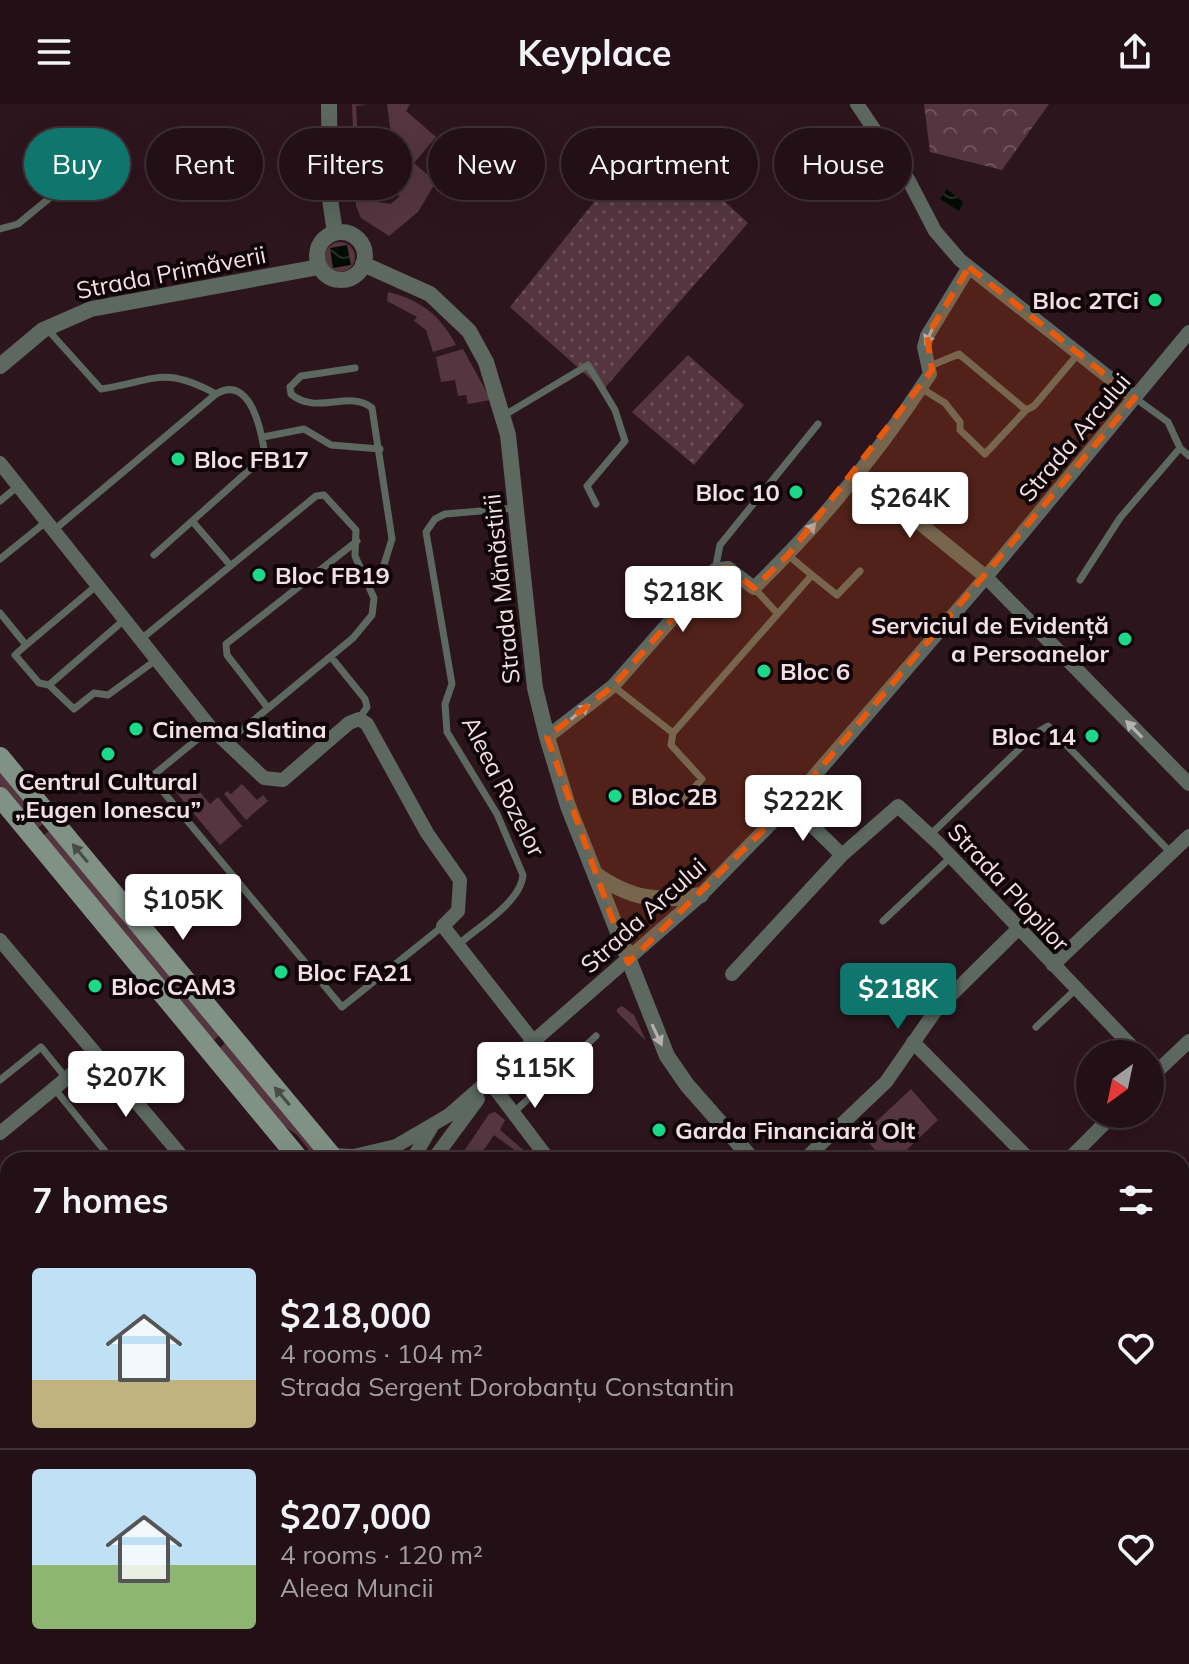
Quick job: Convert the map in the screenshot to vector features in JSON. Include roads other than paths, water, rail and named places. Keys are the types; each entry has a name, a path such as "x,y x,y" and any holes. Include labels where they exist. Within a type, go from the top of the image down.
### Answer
{"main road":[{"path":"0,757 329,1152"},
{"path":"0,797 293,1152"}],"street":[{"path":"329,104 329,128"},
{"path":"857,104 909,181 935,231 969,267 1135,398"},
{"path":"332,200 335,233"},
{"path":"335,233 356,238 364,250 363,264"},
{"path":"319,267 319,246 335,233"},
{"name":"Strada Primăverii","path":"0,366 47,328 91,309 319,267 329,277 342,280 355,276 363,264"},
{"name":"Strada Mănăstirii","path":"363,264 430,294 469,331 486,362 503,416 517,508 535,688 568,806 667,1056 687,1085 746,1152"},
{"path":"547,737 613,686 715,570 728,568 754,588 788,555 858,473 930,374 924,347 927,336 969,267"},
{"name":"Strada Arcului","path":"375,1152 396,1146 431,1127 490,1082 533,1041 628,963 701,895 790,804 986,577 1189,332"},
{"path":"0,463 211,728 264,778 277,782 289,776 349,723 359,719 375,733 427,833 460,880 458,911 443,926 533,1041"},
{"path":"858,473 986,577 1189,784"},
{"path":"790,804 842,855"},
{"name":"Strada Plopilor","path":"732,974 842,855 898,806 951,856 1125,1040"},
{"path":"1053,965 1189,836"},
{"path":"595,874 622,892 641,898 701,895"},
{"path":"812,1152 886,1082 936,1010 1018,929"},
{"path":"0,940 178,1152"},
{"path":"913,1042 1022,1152"},
{"path":"1164,1064 1186,1049"},
{"path":"0,1133 96,1054"},
{"path":"490,1082 543,1152"},
{"name":"Strada Arcului","path":"439,1152 490,1082"},
{"name":"Strada Arcului","path":"417,1152 431,1127"},
{"path":"1076,1152 1100,1128"}],"lane":[{"path":"0,229 18,224 47,200"},
{"path":"47,328 101,389 169,375 192,381 216,394"},
{"path":"930,366 959,354 1026,410"},
{"path":"921,388 945,403 960,422 960,430 985,454 1026,410 1034,406 1078,354"},
{"path":"503,416 588,365 615,410 625,441 587,486 596,504"},
{"path":"355,368 301,376 290,387 291,394 300,402 315,405 366,403 372,408 392,539 382,571 369,585"},
{"path":"0,559 50,526 216,394 229,388 237,390 256,413 265,456 154,555"},
{"path":"1135,398 1168,422 1180,448 1189,456"},
{"path":"715,570 720,545 818,424"},
{"path":"263,437 304,429 331,445 380,449"},
{"path":"1080,580 1120,518 1180,448"},
{"path":"0,501 18,486"},
{"path":"140,640 316,496 324,495 332,501 356,530 355,556 374,598 372,615 353,638 226,743"},
{"name":"Aleea Rozelor","path":"459,944 518,890 523,875 497,814 447,732 445,704 452,684 426,532 435,519 445,514 517,508"},
{"path":"193,522 230,565"},
{"path":"268,708 227,655 226,644 358,540"},
{"path":"788,555 837,595 860,571"},
{"path":"683,800 702,779 671,745 673,733 812,575"},
{"path":"96,586 15,655 39,683 49,685 74,709 94,693 108,695 156,660"},
{"path":"754,588 777,613"},
{"path":"0,613 26,645"},
{"path":"49,685 124,620"},
{"path":"331,657 365,699 367,707 359,719"},
{"path":"613,686 673,733"},
{"path":"930,835 1036,733 1048,726 1171,853"},
{"path":"211,728 151,777 342,1007 443,926"},
{"path":"883,921 951,856"},
{"path":"1036,1027 1076,989"},
{"path":"513,1113 596,1036"},
{"path":"0,1080 41,1047 66,1078"},
{"path":"53,1088 106,1152"}],"water":[{"path":"947,189 963,202 959,211 940,199"},
{"path":"347,245 351,265 333,268 330,248"}],"place":[{"name":"Bloc 2TCi","path":"1155,300"},
{"name":"Bloc FB17","path":"178,459"},
{"name":"Bloc 10","path":"796,492"},
{"name":"Bloc FB19","path":"259,575"},
{"name":"Serviciul de Evidență a Persoanelor","path":"1125,639"},
{"name":"Bloc 6","path":"764,671"},
{"name":"Cinema Slatina","path":"136,729"},
{"name":"Bloc 14","path":"1092,736"},
{"name":"Centrul Cultural „Eugen Ionescu”","path":"108,754"},
{"name":"Bloc 2B","path":"615,796"},
{"name":"Bloc FA21","path":"281,972"},
{"name":"Bloc CAM3","path":"95,986"},
{"name":"Garda Financiară Olt","path":"659,1130"}]}
